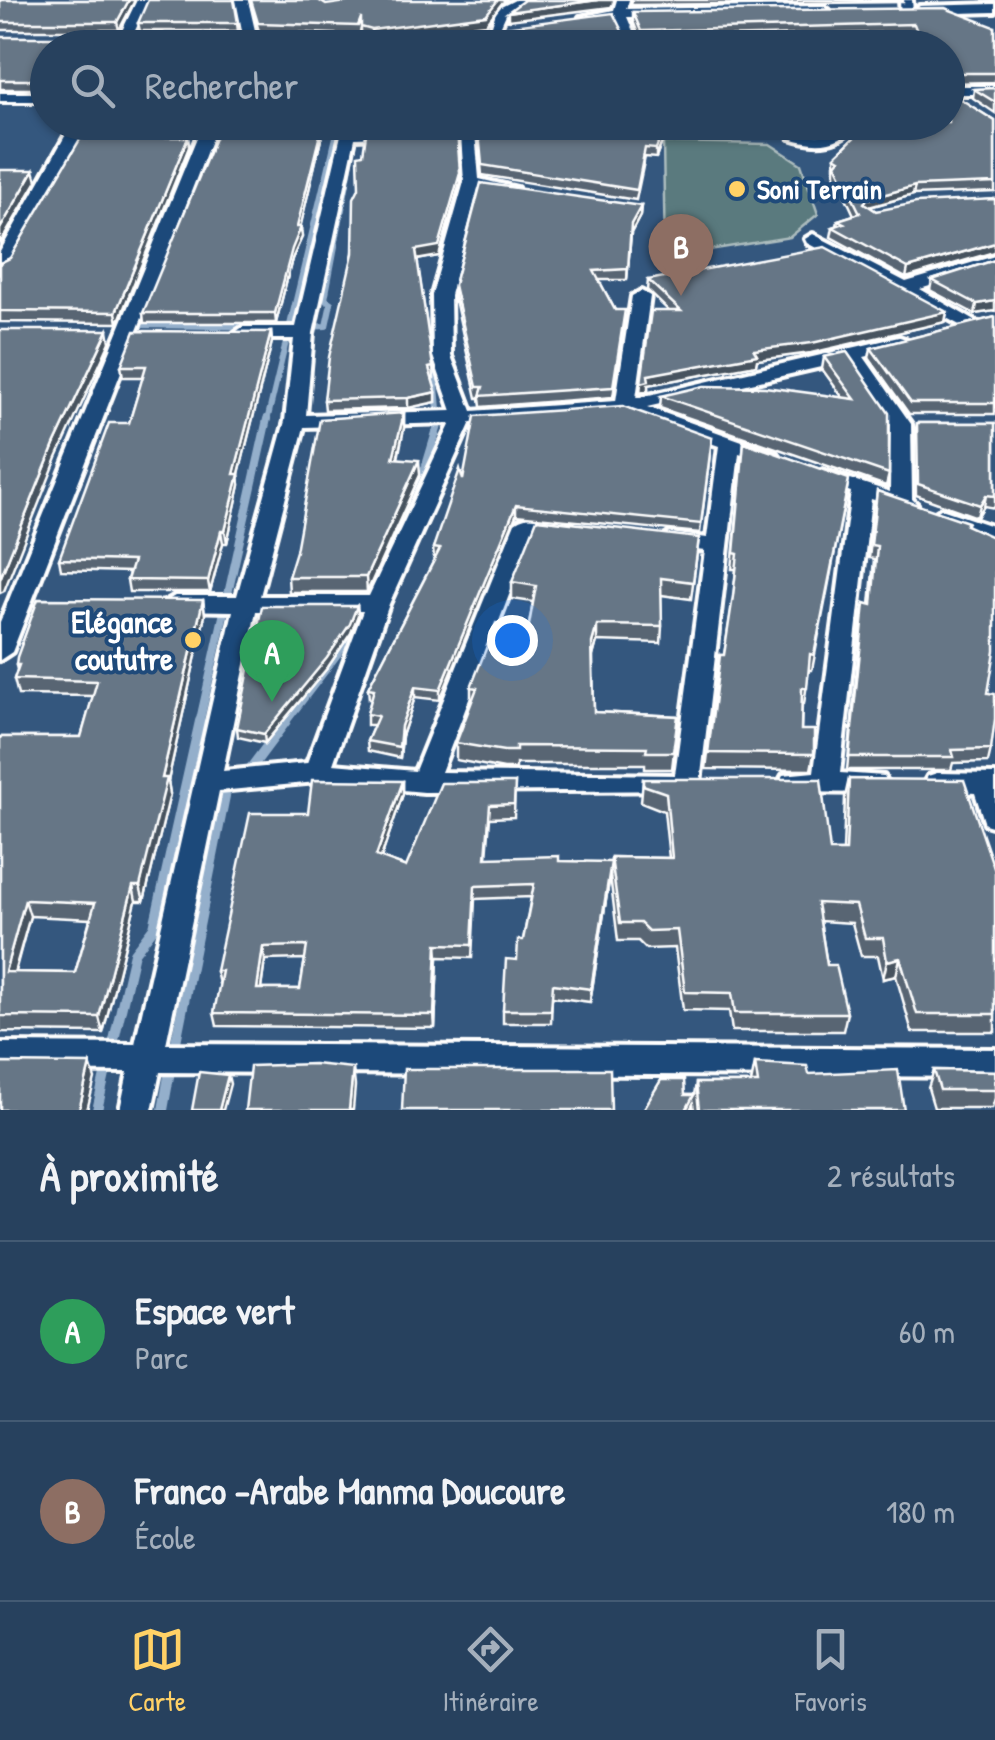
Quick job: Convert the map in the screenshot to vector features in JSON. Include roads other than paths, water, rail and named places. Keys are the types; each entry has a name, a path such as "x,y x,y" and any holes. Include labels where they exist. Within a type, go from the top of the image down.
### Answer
{"street":[{"path":"129,30 142,0"},
{"path":"242,0 246,30"},
{"path":"512,26 488,30 501,12 524,0"},
{"path":"906,5 908,30"},
{"path":"887,10 906,5 995,8"},
{"path":"566,20 621,6 829,10"},
{"path":"621,6 629,30"},
{"path":"336,22 340,30"},
{"path":"965,91 995,90"},
{"path":"0,97 30,97"},
{"path":"965,105 969,108"},
{"path":"1,264 71,140"},
{"path":"0,652 128,332 211,140"},
{"path":"136,1110 246,604 295,422 304,333 346,140"},
{"path":"317,772 377,604 464,417 442,356 441,295 472,182 468,140"},
{"path":"36,172 54,172"},
{"path":"472,182 525,191"},
{"path":"812,239 973,325"},
{"path":"902,289 993,261"},
{"path":"626,406 641,296"},
{"path":"295,422 464,417 626,406 995,319"},
{"path":"226,332 304,333"},
{"path":"853,354 910,424 901,502"},
{"path":"626,406 995,534"},
{"path":"210,782 317,772 424,782 697,783 716,546 730,443"},
{"path":"826,782 862,489"},
{"path":"424,782 526,522 583,530"},
{"path":"640,537 716,546"},
{"path":"152,603 377,604"},
{"path":"766,782 990,784 995,817"},
{"path":"0,1057 995,1063"}],"waterway":[{"path":"454,30 491,24 497,10 520,0"},
{"path":"324,185 335,140"},
{"path":"347,185 356,140"},
{"path":"458,185 463,144"},
{"path":"267,421 324,183"},
{"path":"307,327 326,326 331,303 325,299 347,183"},
{"path":"438,277 458,183"},
{"path":"435,311 432,339 439,421"},
{"path":"140,325 283,327"},
{"path":"199,724 267,419"},
{"path":"415,502 440,419"},
{"path":"284,724 360,624"},
{"path":"111,1053 134,953 154,927 200,721"},
{"path":"245,776 286,721"},
{"path":"174,1052 226,791 234,785"},
{"path":"163,1110 171,1065"},
{"path":"97,1110 107,1066"}],"place":[{"name":"Soni Terrain","path":"737,189"},
{"name":"Franco -Arabe Manma Doucoure","path":"681,296"},
{"name":"Elégance coututre","path":"193,640"},
{"name":"Espace vert","path":"272,702"}]}
